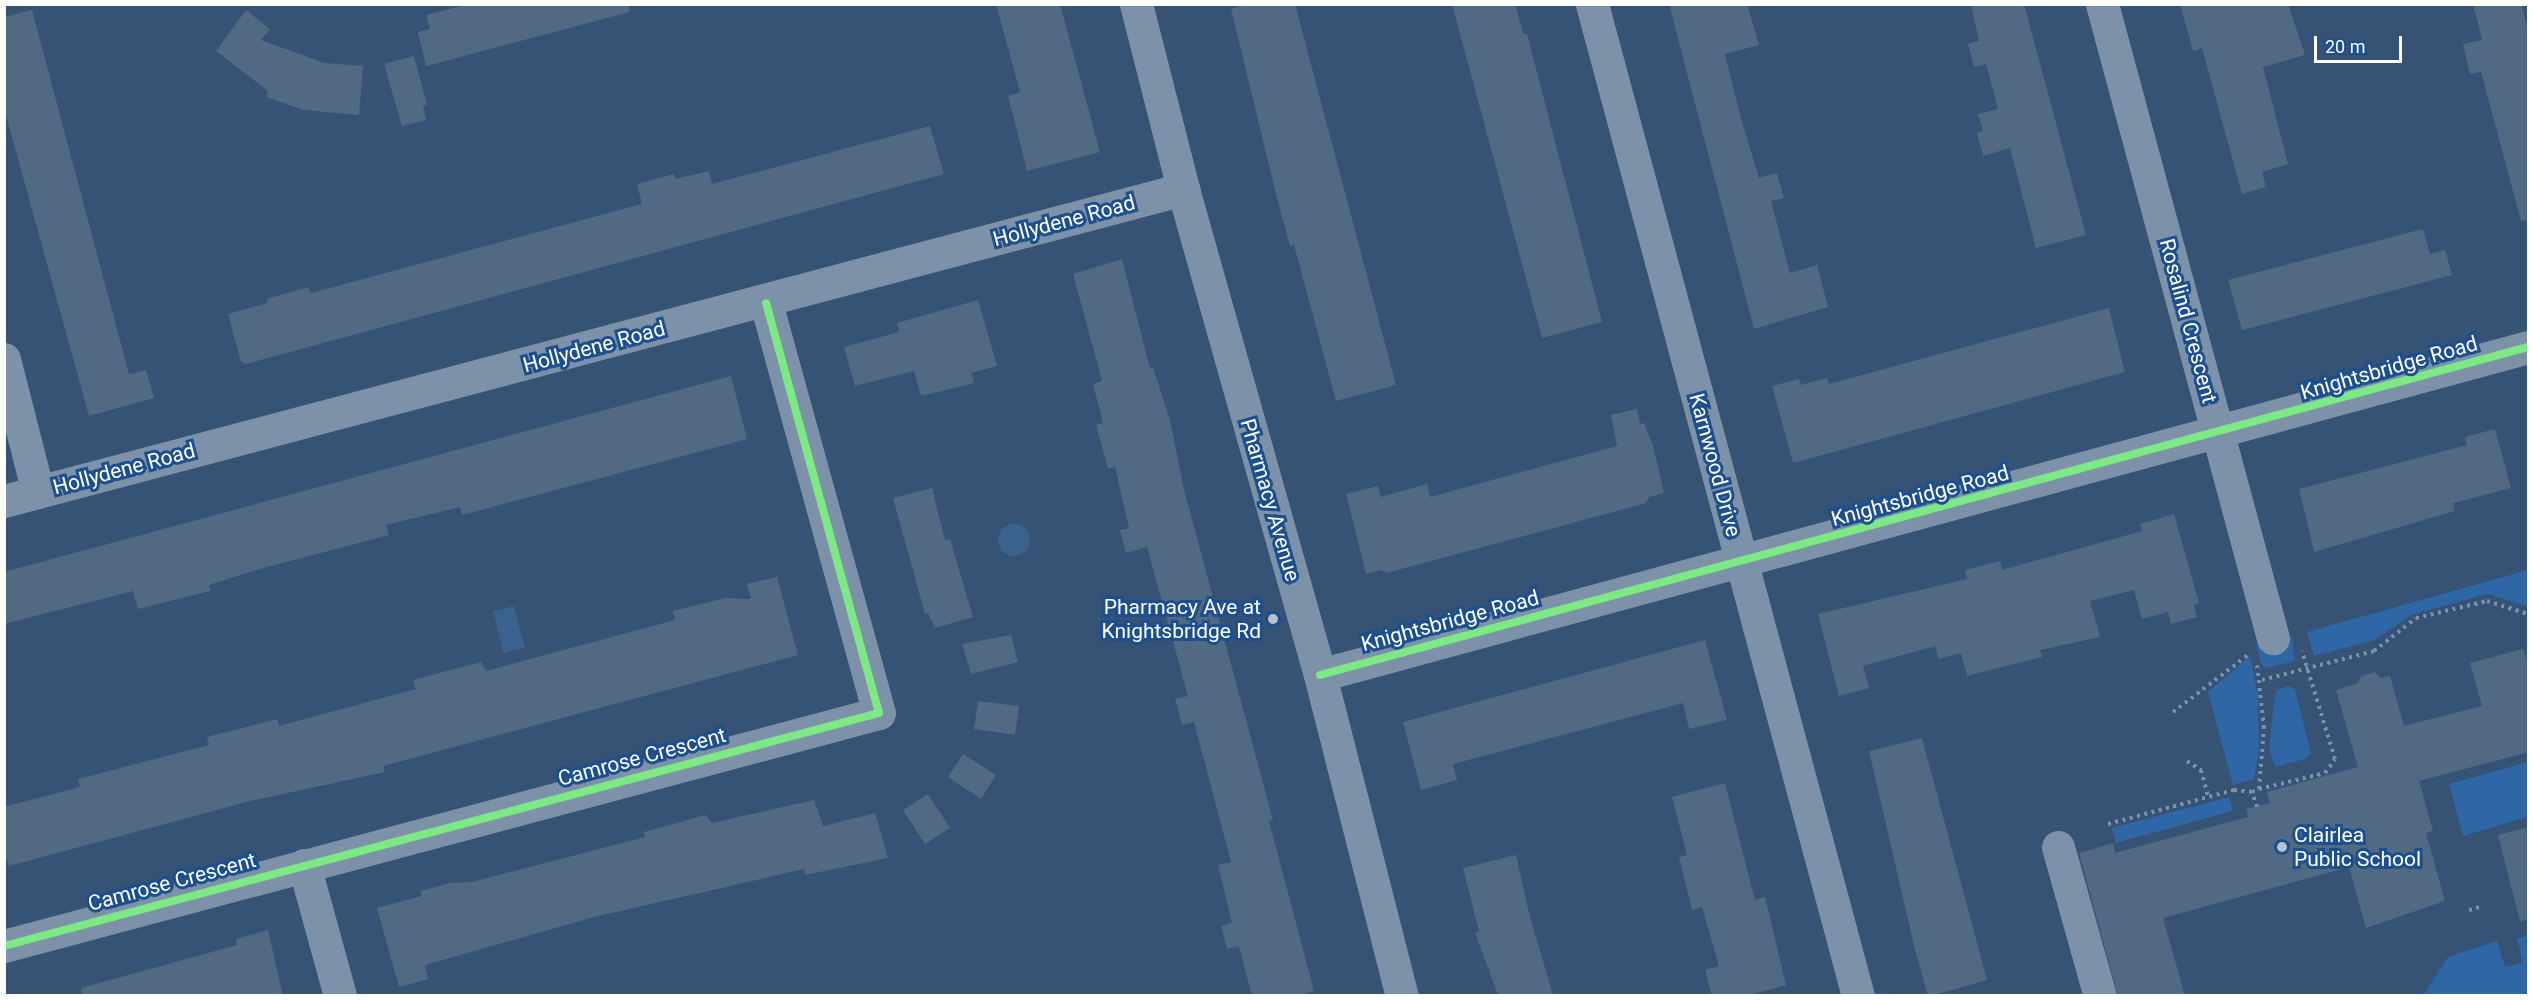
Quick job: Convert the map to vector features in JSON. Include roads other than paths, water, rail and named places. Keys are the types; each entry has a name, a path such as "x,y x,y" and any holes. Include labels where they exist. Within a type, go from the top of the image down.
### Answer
{"street":[{"name":"Pharmacy Avenue","path":"1136,4 1183,189 1320,675 1402,996"},
{"name":"Karnwood Drive","path":"1592,4 1858,996"},
{"name":"Rosalind Crescent","path":"2102,4 2218,433 2286,639"},
{"name":"Hollydene Road","path":"4,501 766,303 1183,189"},
{"name":"Camrose Crescent","path":"4,946 879,713 766,303"},
{"name":"Knightsbridge Road","path":"1320,675 2529,347"},
{"path":"4,359 38,492"},
{"path":"2058,847 2100,996"},
{"path":"304,865 340,996"}],"place":[{"name":"Pharmacy Ave at Knightsbridge Rd","path":"1273,619"},
{"name":"Clairlea Public School","path":"2282,847"}]}
